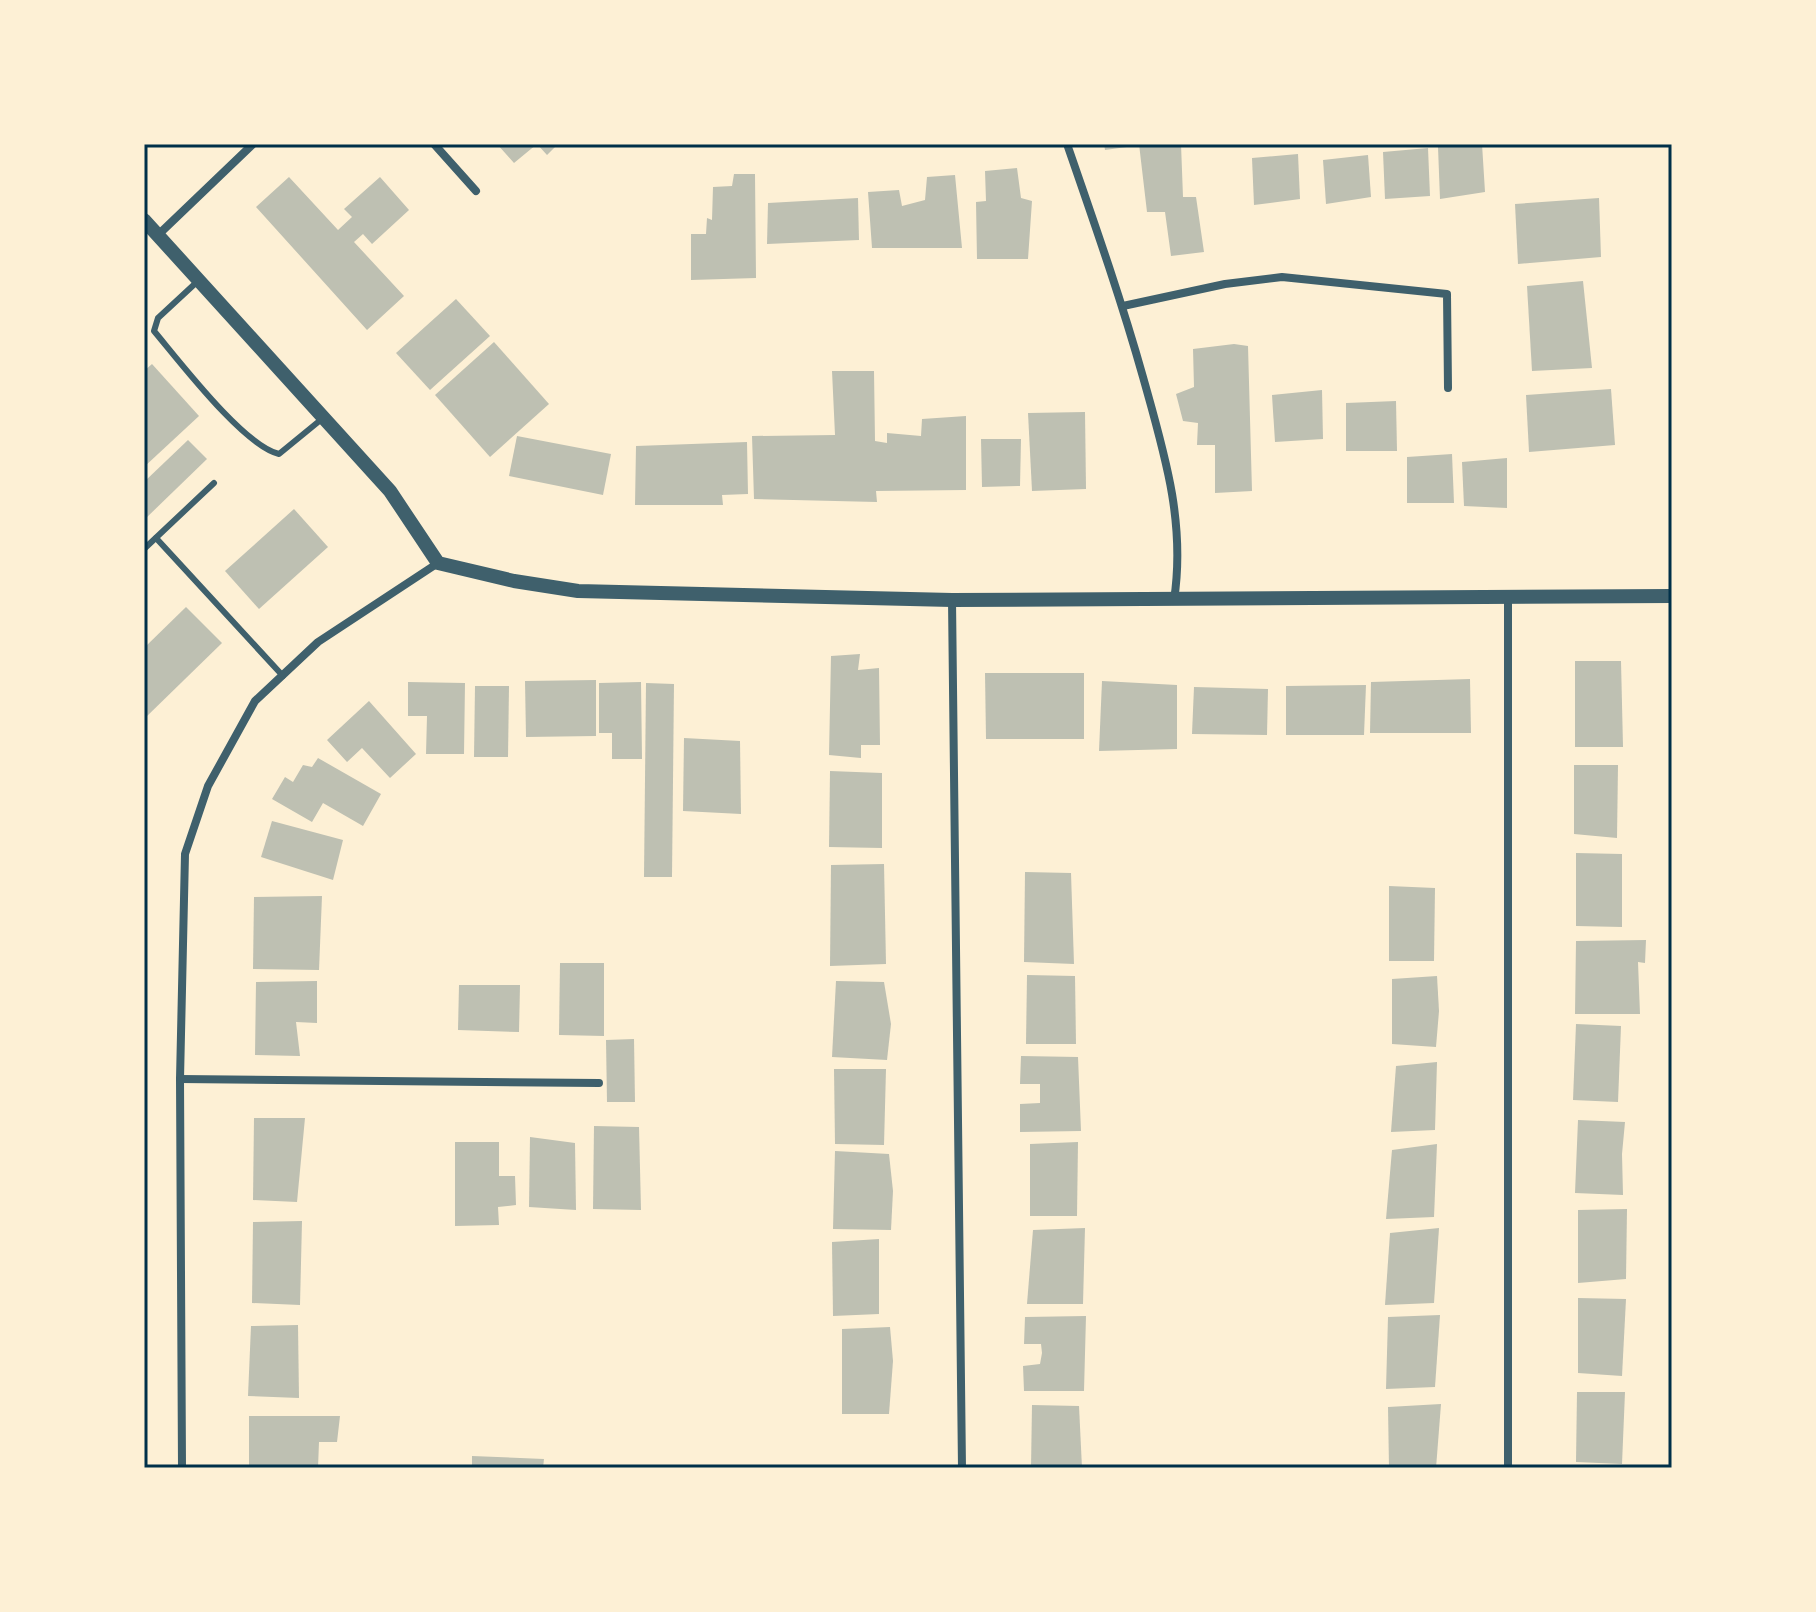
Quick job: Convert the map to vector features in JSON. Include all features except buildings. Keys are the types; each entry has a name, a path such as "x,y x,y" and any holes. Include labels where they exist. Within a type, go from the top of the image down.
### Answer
{"street":[{"path":"158,235 253,144"},
{"path":"434,144 476,191"},
{"path":"1067,144 1123,306 1171,478 1179,550 1174,601"},
{"path":"144,220 390,491 438,563 514,581 578,591 952,600 1672,596"},
{"path":"1123,306 1225,284 1282,277 1447,294 1448,388"},
{"path":"182,1468 180,1079 185,854 208,786 255,701 318,642 438,563"},
{"path":"1508,598 1508,1468"},
{"path":"952,600 962,1468"},
{"path":"180,1079 599,1083"}],"lane":[{"path":"199,280 158,318 154,331 200,386 265,451 279,454 323,417"},
{"path":"144,549 214,483"},
{"path":"156,538 283,676"}]}
